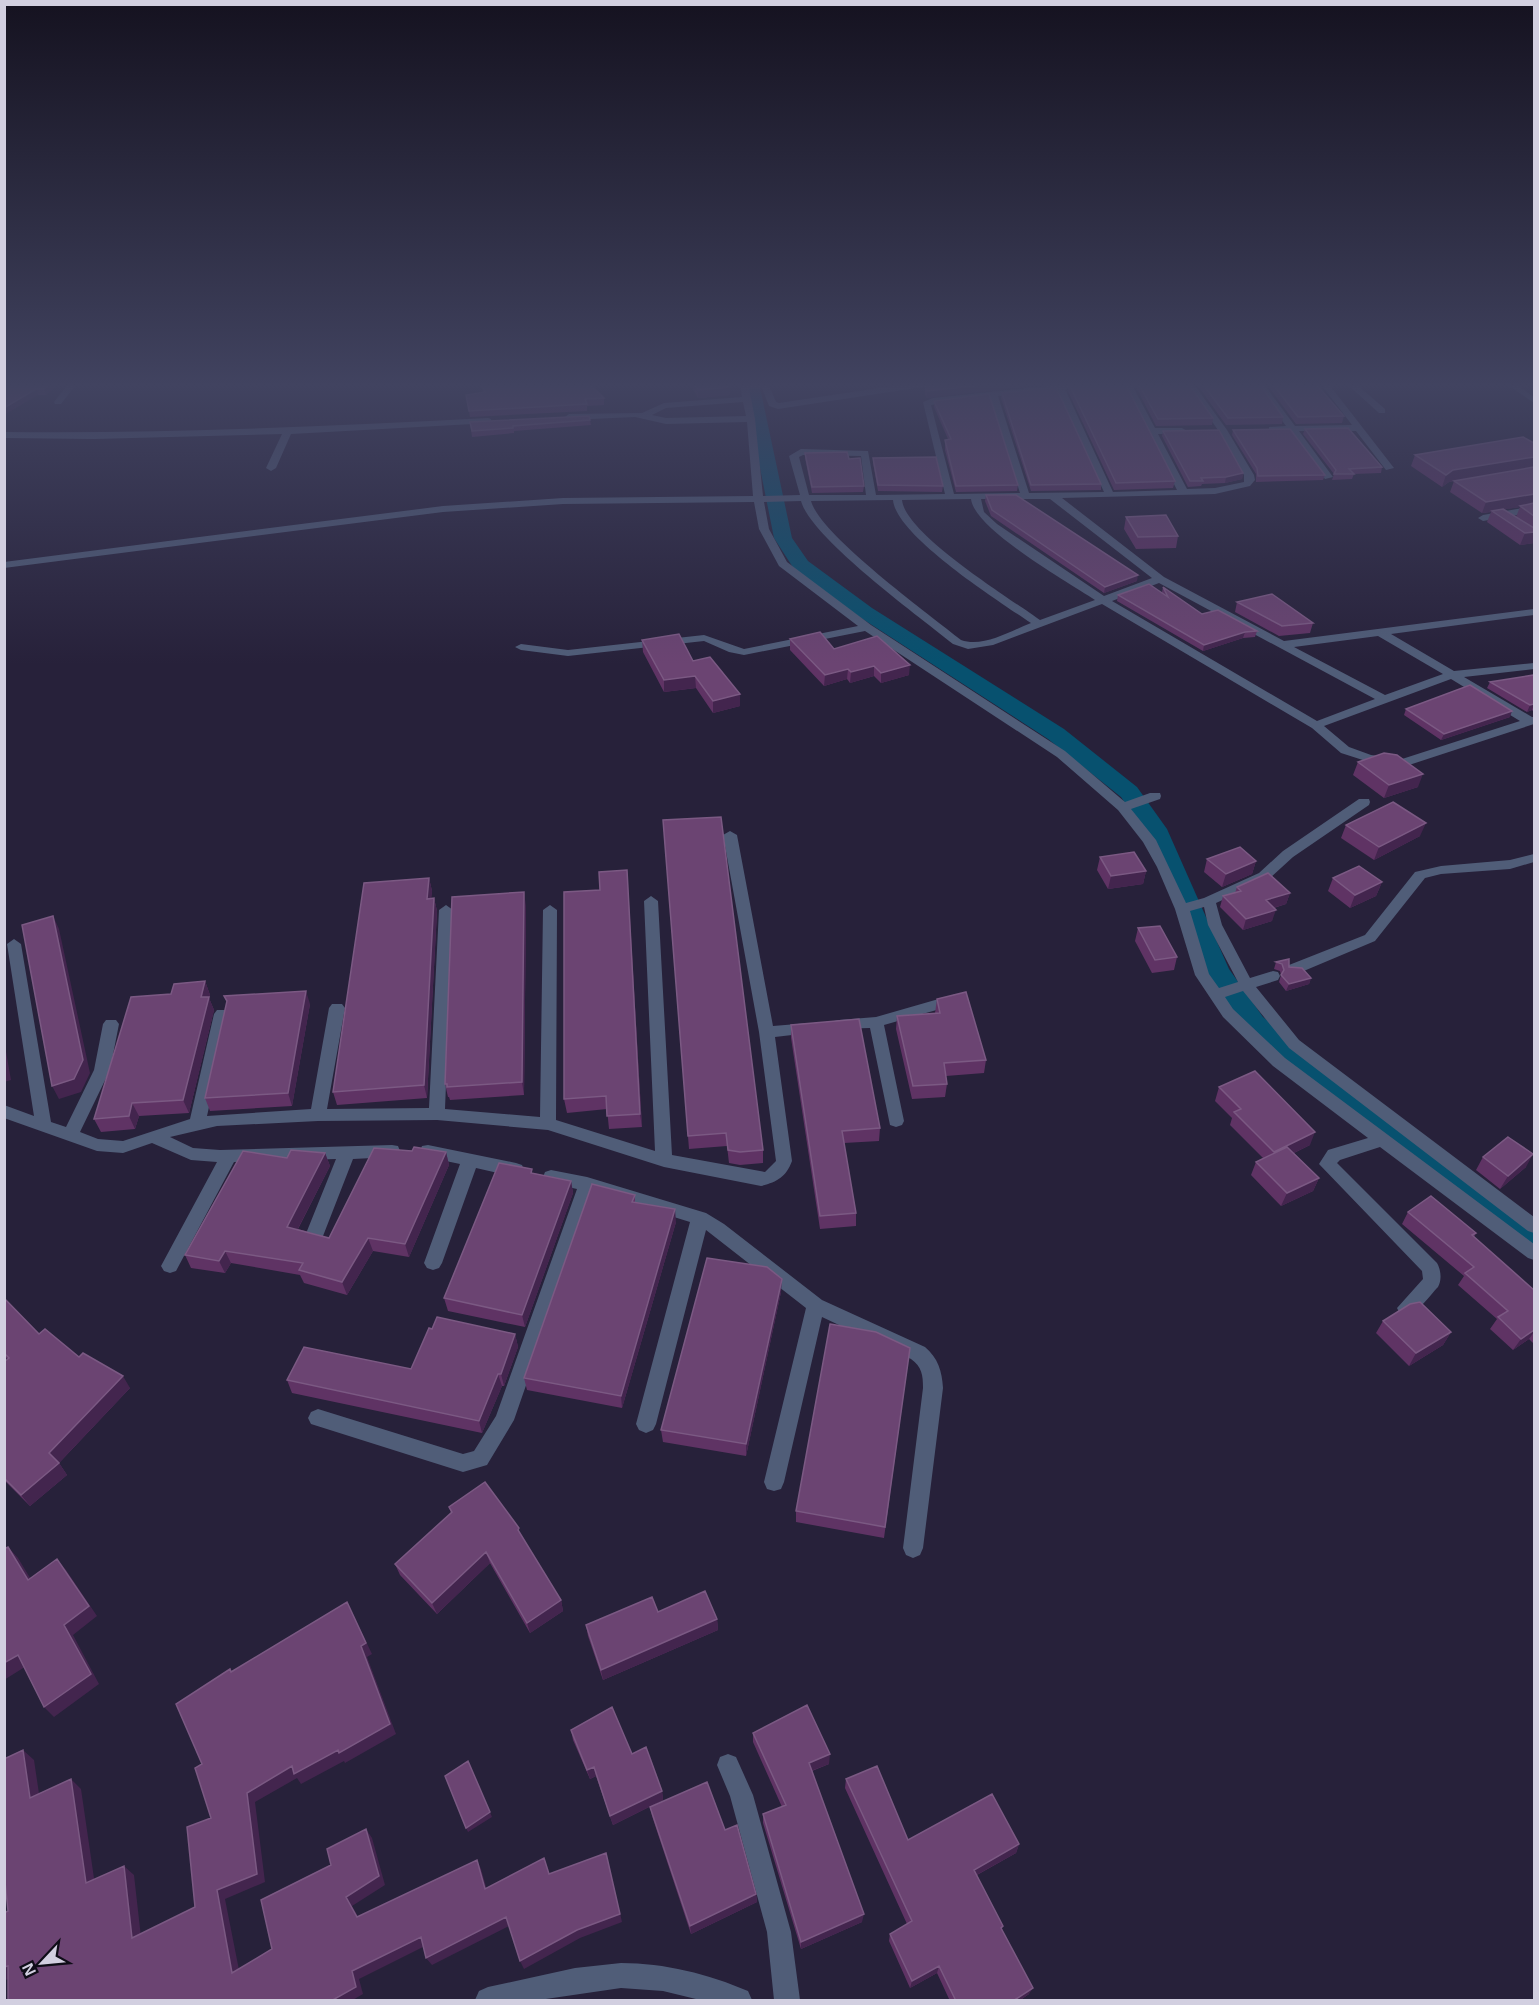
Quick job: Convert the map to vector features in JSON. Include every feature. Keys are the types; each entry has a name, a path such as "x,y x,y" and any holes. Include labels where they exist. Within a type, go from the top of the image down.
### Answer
{"street":[{"path":"760,477 764,529 783,564 867,627 1061,754 1125,806 1149,840 1164,867 1195,905 1215,925 1231,990 1228,1013 1279,1062 1534,1253"},
{"path":"798,477 801,497 809,512 843,548 957,642 968,646 979,646 1160,579"},
{"path":"868,477 871,496"},
{"path":"945,477 950,496"},
{"path":"1019,477 1025,495"},
{"path":"1101,477 1110,495"},
{"path":"1176,477 1184,493"},
{"path":"4,565 443,509 563,501 1184,493 1215,491 1249,482 1249,477"},
{"path":"976,495 977,507 983,516 1014,541 1102,601 1194,657 1316,725 1345,750 1369,758 1403,764 1531,720"},
{"path":"1051,495 1160,579 1383,699"},
{"path":"897,496 898,507 907,522 947,559 1039,624"},
{"path":"1483,518 1534,509"},
{"path":"1501,514 1518,526"},
{"path":"1282,645 1534,612"},
{"path":"521,647 568,653 704,638 716,641 730,651 744,652 867,627"},
{"path":"1378,631 1531,720"},
{"path":"1316,725 1452,675 1534,666"},
{"path":"1125,806 1149,798"},
{"path":"1195,905 1264,876 1288,854 1364,802"},
{"path":"4,1111 106,1147 123,1147 156,1138 179,1128 217,1120 318,1114 437,1114 548,1124 664,1160 760,1179 771,1177 781,1169 784,1161 767,1032 730,835"},
{"path":"1294,969 1370,938 1420,875 1448,869 1507,865 1534,858"},
{"path":"651,901 664,1160"},
{"path":"1195,905 1202,975 1231,990 1310,1057 1534,1226"},
{"path":"437,1114 446,910"},
{"path":"548,1124 550,910"},
{"path":"14,944 44,1126"},
{"path":"1231,990 1274,976"},
{"path":"767,1032 876,1022 959,998"},
{"path":"318,1114 337,1008"},
{"path":"197,1125 222,1014"},
{"path":"876,1022 896,1121"},
{"path":"70,1136 102,1070 111,1024"},
{"path":"156,1138 191,1154 229,1156 432,1151 586,1184 700,1218 718,1229 816,1305 918,1353 928,1360 933,1370 933,1388 913,1548"},
{"path":"1381,1140 1334,1155 1327,1164 1431,1268 1432,1282 1406,1308"},
{"path":"314,1236 347,1152"},
{"path":"170,1266 229,1156"},
{"path":"433,1263 470,1160"},
{"path":"318,1418 463,1463 480,1458 504,1420 586,1184"},
{"path":"646,1424 700,1218"},
{"path":"774,1482 816,1305"},
{"path":"512,1336 533,1340"},
{"path":"728,1765 741,1795 779,1932 787,2001"},
{"path":"488,2001 588,1980 628,1975 662,1978 739,2001"}],"building":[{"path":"810,477 863,477 864,486 812,487"},
{"path":"876,477 941,477 943,486 878,485"},
{"path":"954,477 1015,477 1018,485 956,486"},
{"path":"1028,477 1098,477 1101,484 1031,485"},
{"path":"1113,477 1173,477 1175,481 1116,483"},
{"path":"1188,477 1228,477 1201,478 1203,481 1190,481"},
{"path":"1479,477 1534,477 1534,494 1486,502 1454,481"},
{"path":"986,495 1016,495 1138,575 1105,587 992,510"},
{"path":"1534,503 1534,516 1520,506"},
{"path":"1503,509 1534,528 1534,532 1525,533 1492,511"},
{"path":"1166,515 1178,536 1138,537 1126,517"},
{"path":"1149,584 1168,597 1163,587 1202,614 1218,610 1257,631 1245,632 1204,645 1118,595"},
{"path":"1272,594 1313,623 1282,626 1237,602"},
{"path":"820,632 834,649 877,636 910,665 881,673 874,666 825,675 790,639"},
{"path":"679,634 693,661 710,657 740,694 713,701 695,676 664,680 642,640"},
{"path":"1534,675 1534,704 1530,705 1490,682"},
{"path":"1470,685 1512,711 1444,734 1406,709"},
{"path":"1384,753 1397,755 1423,774 1389,785 1358,762"},
{"path":"1393,802 1426,823 1379,847 1346,825"},
{"path":"721,817 763,1150 740,1152 728,1150 726,1133 688,1136 663,820"},
{"path":"1240,847 1256,861 1226,874 1207,859"},
{"path":"1134,852 1146,871 1111,876 1100,857"},
{"path":"1359,866 1382,882 1355,895 1333,878"},
{"path":"627,870 640,1114 607,1116 606,1096 564,1099 564,892 600,890 599,872"},
{"path":"1268,873 1290,893 1266,900 1276,910 1246,919 1223,896 1241,891 1237,887"},
{"path":"429,878 427,899 434,898 424,1085 333,1092 364,883"},
{"path":"524,892 522,1082 447,1087 445,1084 452,897"},
{"path":"53,916 83,1060 74,1079 52,1086 22,925"},
{"path":"1160,926 1177,957 1155,960 1138,928"},
{"path":"1289,959 1289,967 1302,968 1311,978 1289,984 1281,975 1284,970 1282,964 1276,962"},
{"path":"205,981 201,997 209,997 183,1100 132,1103 129,1116 94,1119 131,997 171,994 174,984"},
{"path":"306,991 288,1093 205,1098 227,1001 224,996"},
{"path":"966,992 986,1060 944,1063 947,1084 913,1086 897,1016 940,1013 937,999"},
{"path":"859,1019 880,1128 842,1131 856,1213 820,1216 791,1025"},
{"path":"1255,1071 1315,1132 1274,1152 1234,1112 1241,1109 1219,1087"},
{"path":"1508,1137 1533,1154 1508,1176 1483,1157"},
{"path":"414,1147 446,1152 405,1244 368,1238 342,1282 299,1270 303,1263 225,1251 219,1261 185,1255 243,1151 287,1158 291,1150 325,1153 287,1227 329,1238 374,1148 412,1151"},
{"path":"1287,1147 1319,1178 1287,1193 1256,1162"},
{"path":"499,1163 532,1169 531,1173 571,1181 522,1315 444,1298"},
{"path":"592,1184 635,1195 632,1202 675,1209 621,1396 524,1378"},
{"path":"1431,1196 1476,1233 1472,1235 1534,1290 1534,1330 1521,1339 1498,1317 1508,1311 1465,1273 1474,1267 1408,1212"},
{"path":"707,1258 767,1267 782,1279 746,1444 661,1430"},
{"path":"4,1298 39,1334 45,1329 79,1357 83,1353 123,1376 49,1453 59,1463 21,1495 4,1478 4,1362 9,1358 4,1353"},
{"path":"1420,1302 1451,1332 1416,1353 1383,1321 1410,1304"},
{"path":"437,1317 515,1334 501,1374 498,1374 479,1421 287,1380 304,1347 411,1369 429,1328 432,1329"},
{"path":"830,1324 876,1332 910,1348 885,1527 796,1511"},
{"path":"485,1482 519,1528 518,1530 561,1600 527,1623 486,1552 432,1603 395,1564 452,1512 449,1507"},
{"path":"8,1547 28,1580 57,1559 89,1606 64,1625 91,1674 44,1707 18,1655 4,1663 4,1549"},
{"path":"705,1591 717,1619 601,1670 586,1625 652,1597 658,1612"},
{"path":"347,1602 366,1643 361,1646 390,1724 339,1753 338,1750 294,1774 292,1766 247,1793 257,1874 217,1890 232,1973 272,1949 261,1900 331,1865 327,1849 366,1829 379,1876 346,1897 357,1917 477,1860 485,1889 544,1858 549,1874 606,1853 620,1914 577,1930 520,1961 506,1917 426,1958 421,1937 352,1971 356,1987 331,2001 8,2001 8,1966 4,1967 4,1913 8,1911 4,1872 4,1759 23,1750 30,1798 71,1779 86,1883 124,1866 132,1938 195,1907 187,1827 211,1818 195,1768 202,1764 176,1704 230,1669 231,1672"},
{"path":"807,1705 830,1754 809,1763 864,1914 801,1942 763,1814 786,1805 753,1733"},
{"path":"612,1707 632,1754 646,1747 662,1791 610,1816 594,1767 587,1770 571,1730"},
{"path":"468,1761 490,1812 466,1828 445,1776"},
{"path":"877,1766 908,1840 992,1794 1019,1844 974,1870 1033,1988 1013,2001 956,2001 939,1966 912,1981 890,1934 912,1921 846,1779"},
{"path":"707,1782 725,1830 737,1825 756,1894 690,1926 650,1807"}],"waterway":[{"path":"770,477 783,538 801,565 865,612 1056,734 1129,792 1155,829 1217,972 1253,1024 1395,1140 1534,1242"}]}
